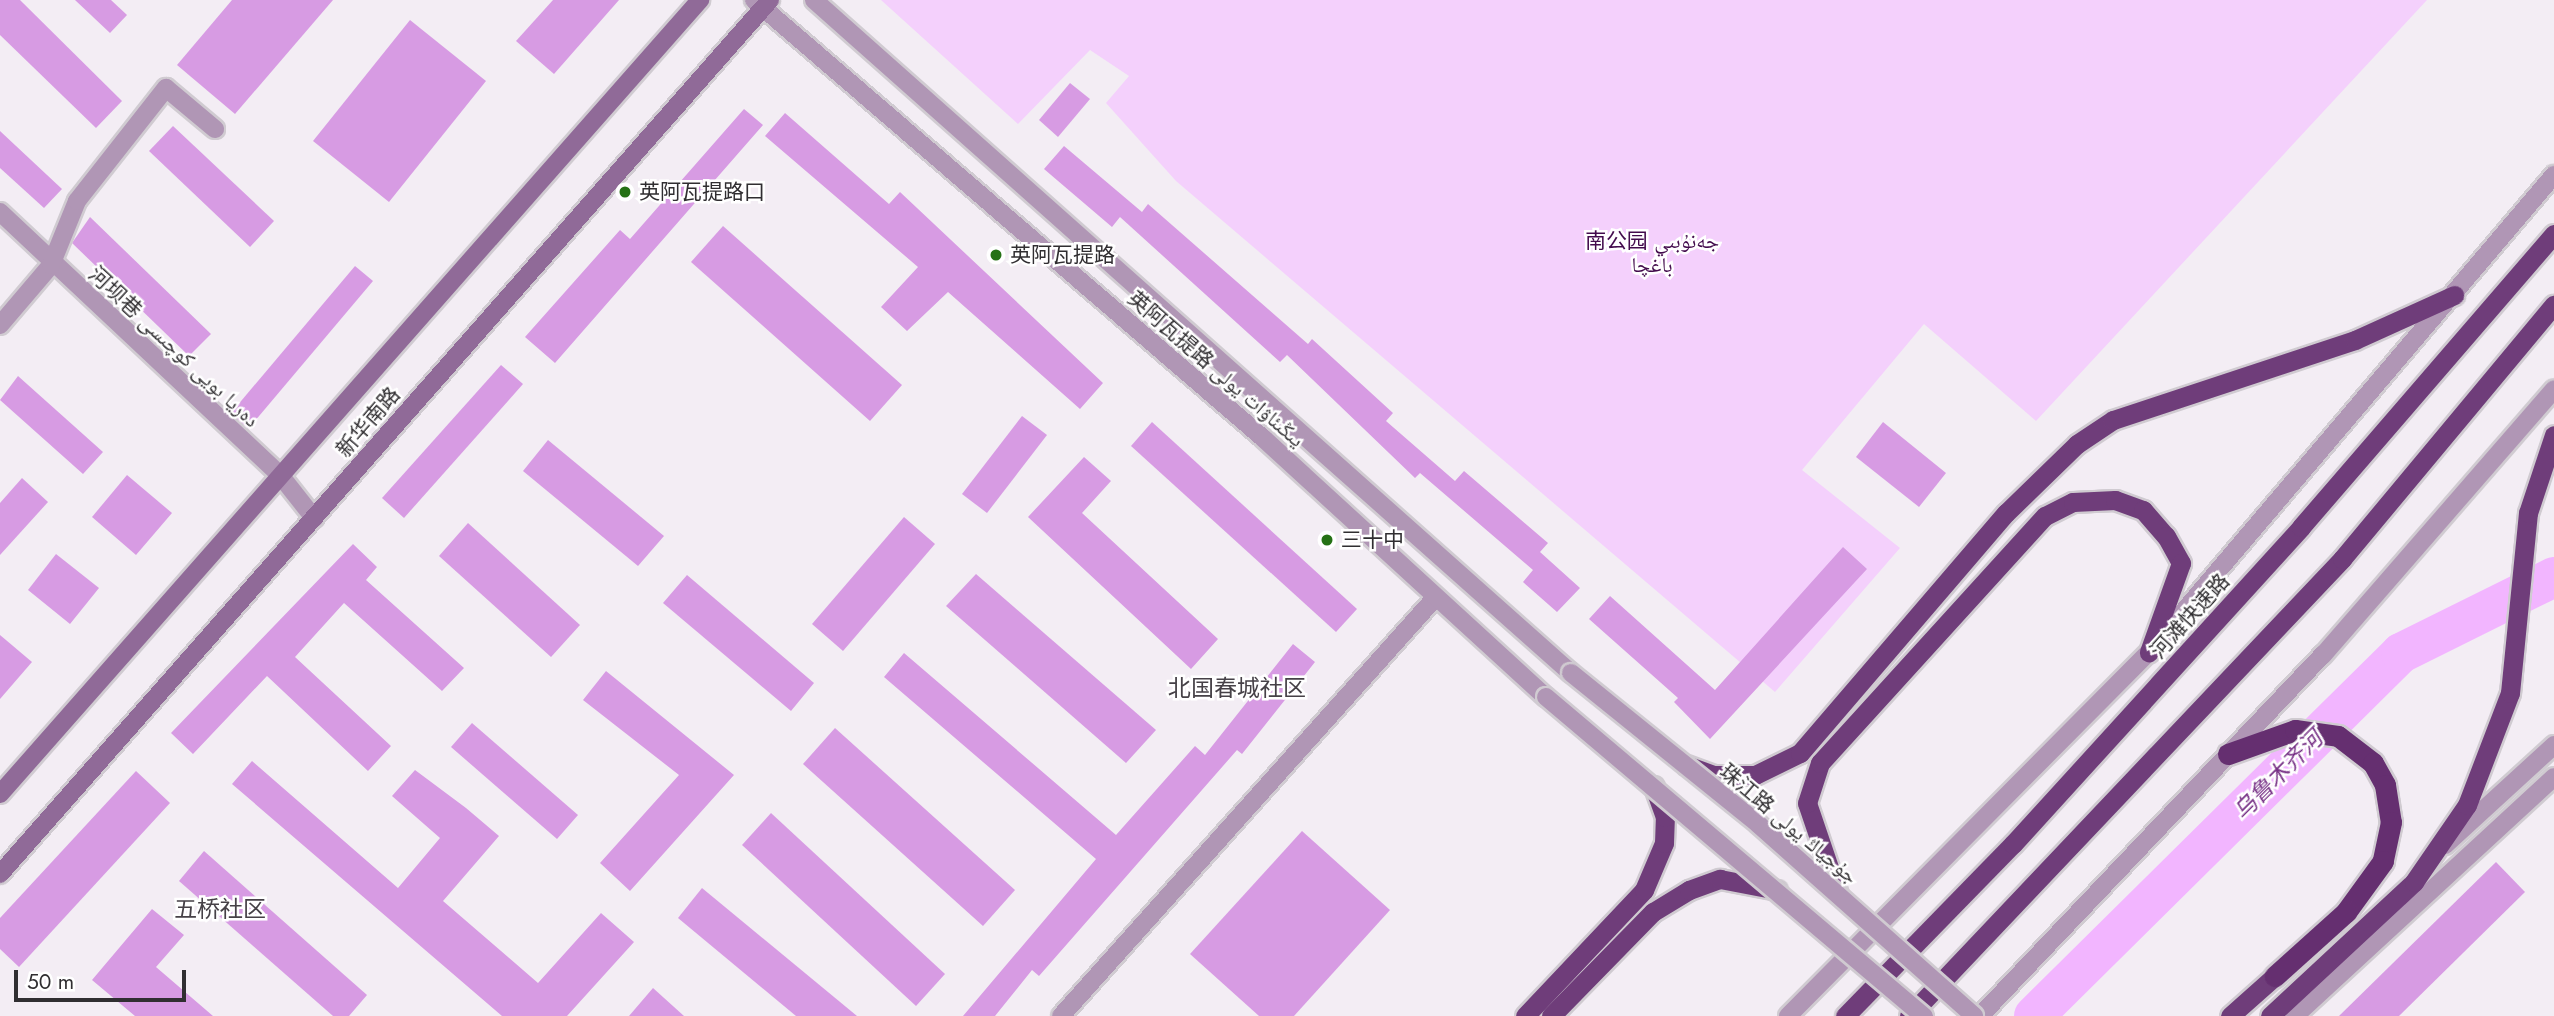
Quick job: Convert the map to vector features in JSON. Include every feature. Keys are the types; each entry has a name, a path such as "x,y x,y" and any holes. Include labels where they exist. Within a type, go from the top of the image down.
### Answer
{"highway":[{"name":"河滩快速路","path":"1845,1016 2013,844 2273,558 2554,234"},
{"path":"1679,762 1713,775 1755,775 1800,753 1979,543 2077,444 2113,420 2354,340 2454,295"},
{"path":"1909,1016 2342,559 2554,304"},
{"path":"2270,1016 2291,1008 2442,847 2467,806 2510,693 2528,513 2554,435"},
{"path":"1838,894 1807,803 1821,763 2003,556 2045,516 2073,502 2115,500 2143,510 2181,563 2149,652"},
{"path":"2228,754 2295,730 2338,736 2373,763 2385,785 2391,822 2383,861 2346,912 2231,1016"},
{"path":"1525,1016 1644,890 1664,843 1665,817 1654,786"},
{"path":"1551,1016 1653,912 1689,890 1720,879 1783,892"}],"main road":[{"name":"新华南路","path":"0,793 700,0"},
{"name":"新华南路","path":"0,874 763,2"}],"street":[{"name":"英阿瓦提路 يىڭىئاۋات يولى","path":"814,0 1571,673"},
{"name":"英阿瓦提路 يىڭىئاۋات يولى","path":"763,2 1263,438 1546,697 1654,786"},
{"path":"0,325 51,265 78,201 166,88 215,129"},
{"path":"1788,1016 2149,652 2554,175"},
{"name":"河坝巷 دەريا بويى كوچىسى","path":"0,212 51,265 280,475 314,518"},
{"path":"1979,1016 2323,655 2554,389"},
{"path":"1061,1016 1435,598"},
{"name":"珠江路 جۇجياڭ يولى","path":"1571,673 1838,894 1974,1016"},
{"path":"2442,847 2554,745"},
{"path":"2291,1008 2554,777"},
{"path":"1654,786 1783,892 1924,1016"}],"green space":[{"name":"南公园 جەنۇبىي باغچا","path":"881,0 2427,0 2036,421 1924,324 1802,470 1900,548 1775,692 1176,181 1106,103 1129,76 1090,50 1018,124"}],"building":[{"path":"0,0 20,0 122,101 96,128 0,35"},
{"path":"75,0 111,0 127,15 110,33"},
{"path":"232,0 333,0 235,114 177,65"},
{"path":"553,0 619,0 554,74 516,41"},
{"path":"410,20 486,81 389,202 313,141"},
{"path":"1070,83 1090,99 1058,137 1039,120"},
{"path":"744,109 763,125 555,363 525,337 620,230 630,239"},
{"path":"785,113 889,204 900,192 1103,383 1080,409 948,292 907,331 881,307 918,267 765,136"},
{"path":"173,126 274,221 250,247 149,151"},
{"path":"0,131 62,189 44,208 0,168"},
{"path":"1064,146 1142,212 1148,204 1308,344 1312,339 1393,413 1386,421 1455,481 1464,471 1548,543 1540,552 1580,588 1557,612 1523,582 1533,570 1420,473 1415,478 1287,355 1280,362 1120,217 1112,227 1044,169"},
{"path":"90,217 211,334 189,356 72,243"},
{"path":"723,226 902,385 870,421 691,262"},
{"path":"355,266 373,281 248,429 231,413"},
{"path":"501,365 523,384 404,518 382,498"},
{"path":"18,376 103,452 83,474 0,400"},
{"path":"1022,416 1047,435 987,513 962,494"},
{"path":"1152,422 1357,609 1336,632 1131,446"},
{"path":"1883,422 1946,473 1919,507 1856,457"},
{"path":"548,440 664,536 638,566 523,471"},
{"path":"1084,457 1111,481 1082,513 1218,639 1191,669 1028,517"},
{"path":"127,475 172,513 136,555 92,517"},
{"path":"22,478 48,502 0,555 0,503"},
{"path":"904,517 935,544 843,651 812,624"},
{"path":"468,523 580,625 551,657 439,556"},
{"path":"353,544 377,567 366,580 464,668 442,691 344,603 295,657 391,746 368,771 267,676 193,754 171,733"},
{"path":"1843,547 1867,569 1710,739 1674,702 1678,698 1589,619 1610,596 1715,690"},
{"path":"56,554 99,588 70,624 28,590"},
{"path":"976,574 1156,730 1126,763 946,606"},
{"path":"687,575 814,683 791,711 663,603"},
{"path":"0,635 32,662 0,699"},
{"path":"1293,644 1315,662 1242,754 1237,750 1039,976 1032,970 995,1016 963,1016 1096,859 884,677 904,653 1116,835 1195,746 1205,755"},
{"path":"606,671 734,775 630,891 600,863 679,775 583,700"},
{"path":"472,723 578,815 557,839 451,747"},
{"path":"835,728 1015,890 983,926 803,764"},
{"path":"252,761 398,888 440,838 392,796 415,770 466,808 499,836 443,901 538,983 601,913 634,942 567,1016 502,1016 232,784"},
{"path":"136,771 170,803 19,967 0,949 0,918"},
{"path":"771,813 945,974 916,1006 742,845"},
{"path":"1302,831 1390,910 1294,1016 1259,1016 1190,954"},
{"path":"204,851 367,995 349,1016 333,1016 179,881"},
{"path":"2496,862 2525,892 2399,1016 2339,1016"},
{"path":"702,888 857,1016 796,1016 678,918"},
{"path":"152,909 184,935 156,967 213,1016 135,1016 92,980"},
{"path":"653,988 684,1016 629,1016"}],"waterway":[{"name":"乌鲁木齐河","path":"2034,1016 2401,653 2554,577"}],"place":[{"name":"英阿瓦提路口","path":"625,192"},
{"name":"英阿瓦提路","path":"996,255"},
{"name":"三十中","path":"1327,540"}],"district":[{"name":"北国春城社区","path":"1237,688"},
{"name":"五桥社区","path":"220,909"}]}
